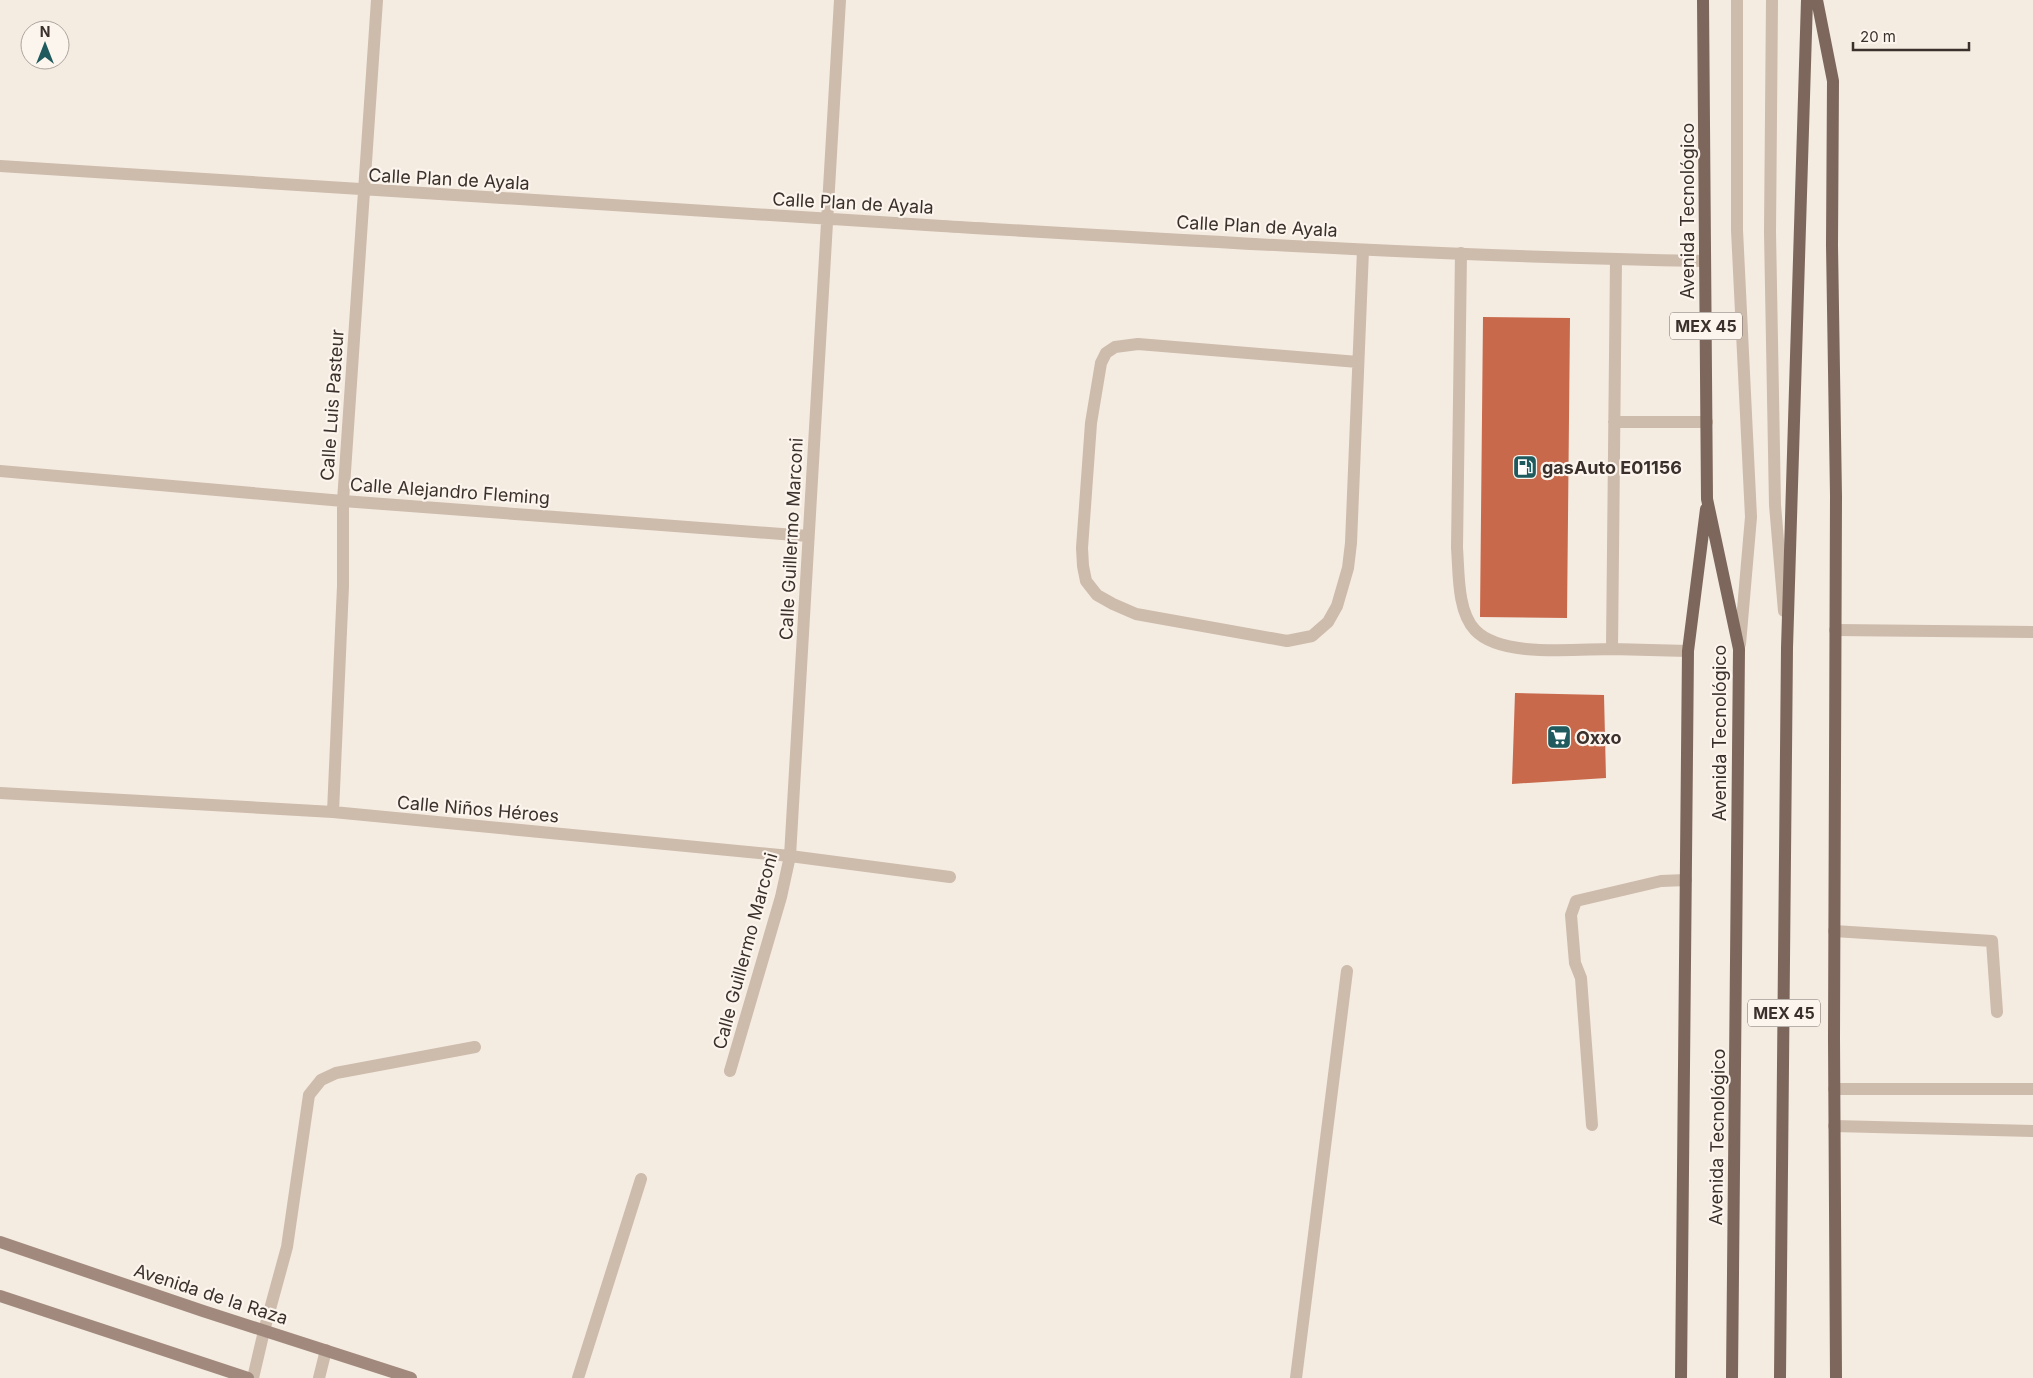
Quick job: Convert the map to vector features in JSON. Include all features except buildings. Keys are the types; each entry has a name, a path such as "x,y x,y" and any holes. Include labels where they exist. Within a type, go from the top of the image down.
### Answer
{"main road":[{"name":"Avenida Tecnológico","path":"1703,0 1707,499 1739,649 1732,1378"},
{"name":"MEX 45","path":"1780,1378 1787,648 1806,0"},
{"path":"1817,0 1833,81 1832,255 1836,496 1834,931 1836,1378"},
{"path":"1681,1378 1688,651 1707,499"},
{"name":"Avenida de la Raza","path":"0,1242 264,1331 412,1378"},
{"path":"0,1296 248,1378"}],"street":[{"name":"Calle Luis Pasteur","path":"333,812 343,586 343,501 377,0"},
{"name":"Calle Guillermo Marconi","path":"730,1071 781,897 790,856 840,0"},
{"path":"1737,0 1736,230 1751,517 1739,649"},
{"path":"1772,0 1770,232 1775,505 1787,648"},
{"name":"Calle Plan de Ayala","path":"0,166 364,191 1363,250 1705,261"},
{"path":"1358,362 1138,344 1115,347 1106,352 1098,375 1092,423 1082,548 1086,580 1097,595 1136,614 1287,641 1312,636 1328,622 1337,606 1348,568 1351,543 1363,250"},
{"path":"1461,253 1457,548 1460,593 1465,611 1474,629 1504,647 1688,651"},
{"path":"1612,649 1616,259"},
{"path":"1614,422 1707,422"},
{"name":"Calle Alejandro Fleming","path":"0,471 343,501 808,536"},
{"path":"1835,630 2033,632"},
{"name":"Calle Niños Héroes","path":"0,793 333,812 790,856 950,877"},
{"path":"1592,1125 1581,978 1575,963 1571,915 1576,901 1661,880 1686,880"},
{"path":"1834,931 1992,941 1997,1012"},
{"path":"1296,1378 1347,971"},
{"path":"253,1378 287,1247 309,1095 321,1080 336,1073 475,1047"},
{"path":"1834,1089 2033,1089"},
{"path":"1834,1126 2033,1131"},
{"path":"578,1378 641,1179"},
{"path":"319,1378 326,1350"}],"place":[{"name":"gasAuto E01156","path":"1525,467"},
{"name":"Oxxo","path":"1559,737"}]}
